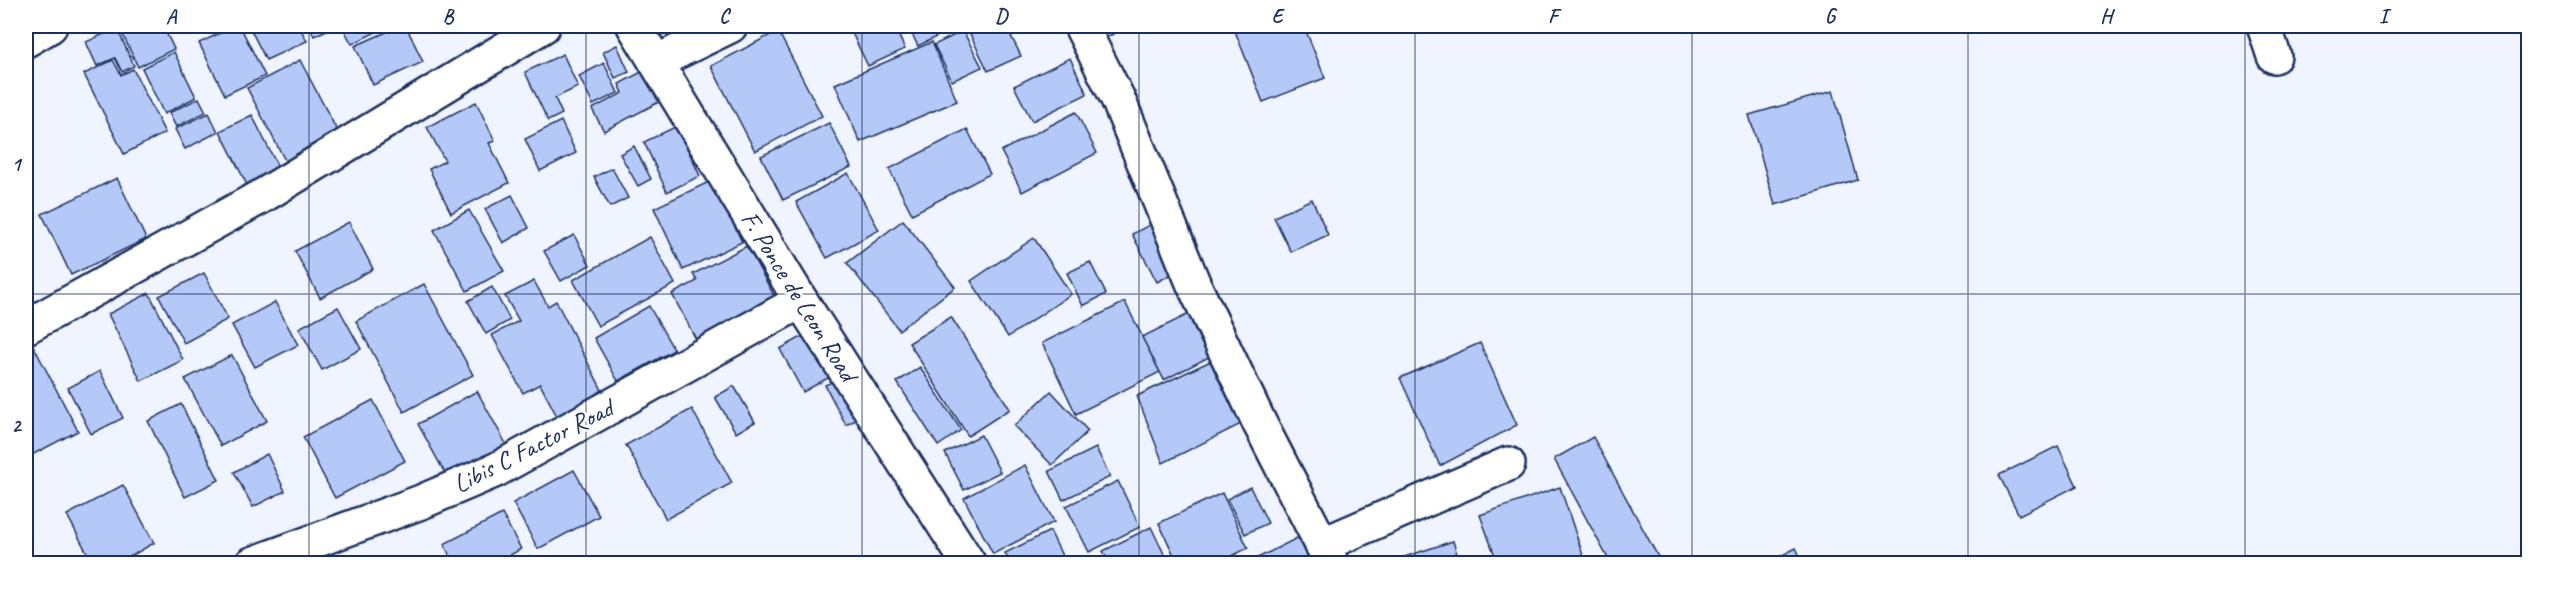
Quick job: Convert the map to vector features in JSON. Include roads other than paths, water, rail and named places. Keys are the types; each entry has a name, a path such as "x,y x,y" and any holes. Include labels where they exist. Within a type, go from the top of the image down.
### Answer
{"street":[{"path":"26,40 50,26"},
{"path":"26,327 264,195 543,26"},
{"name":"F. Ponce de Leon Road","path":"634,26 801,301 969,564"},
{"path":"656,62 730,26"},
{"path":"1081,26 1118,99 1194,285 1259,422 1327,554 1508,464"},
{"path":"2264,26 2274,56"},
{"name":"Libis C Factor Road","path":"252,564 421,502 496,470 801,301"}]}
